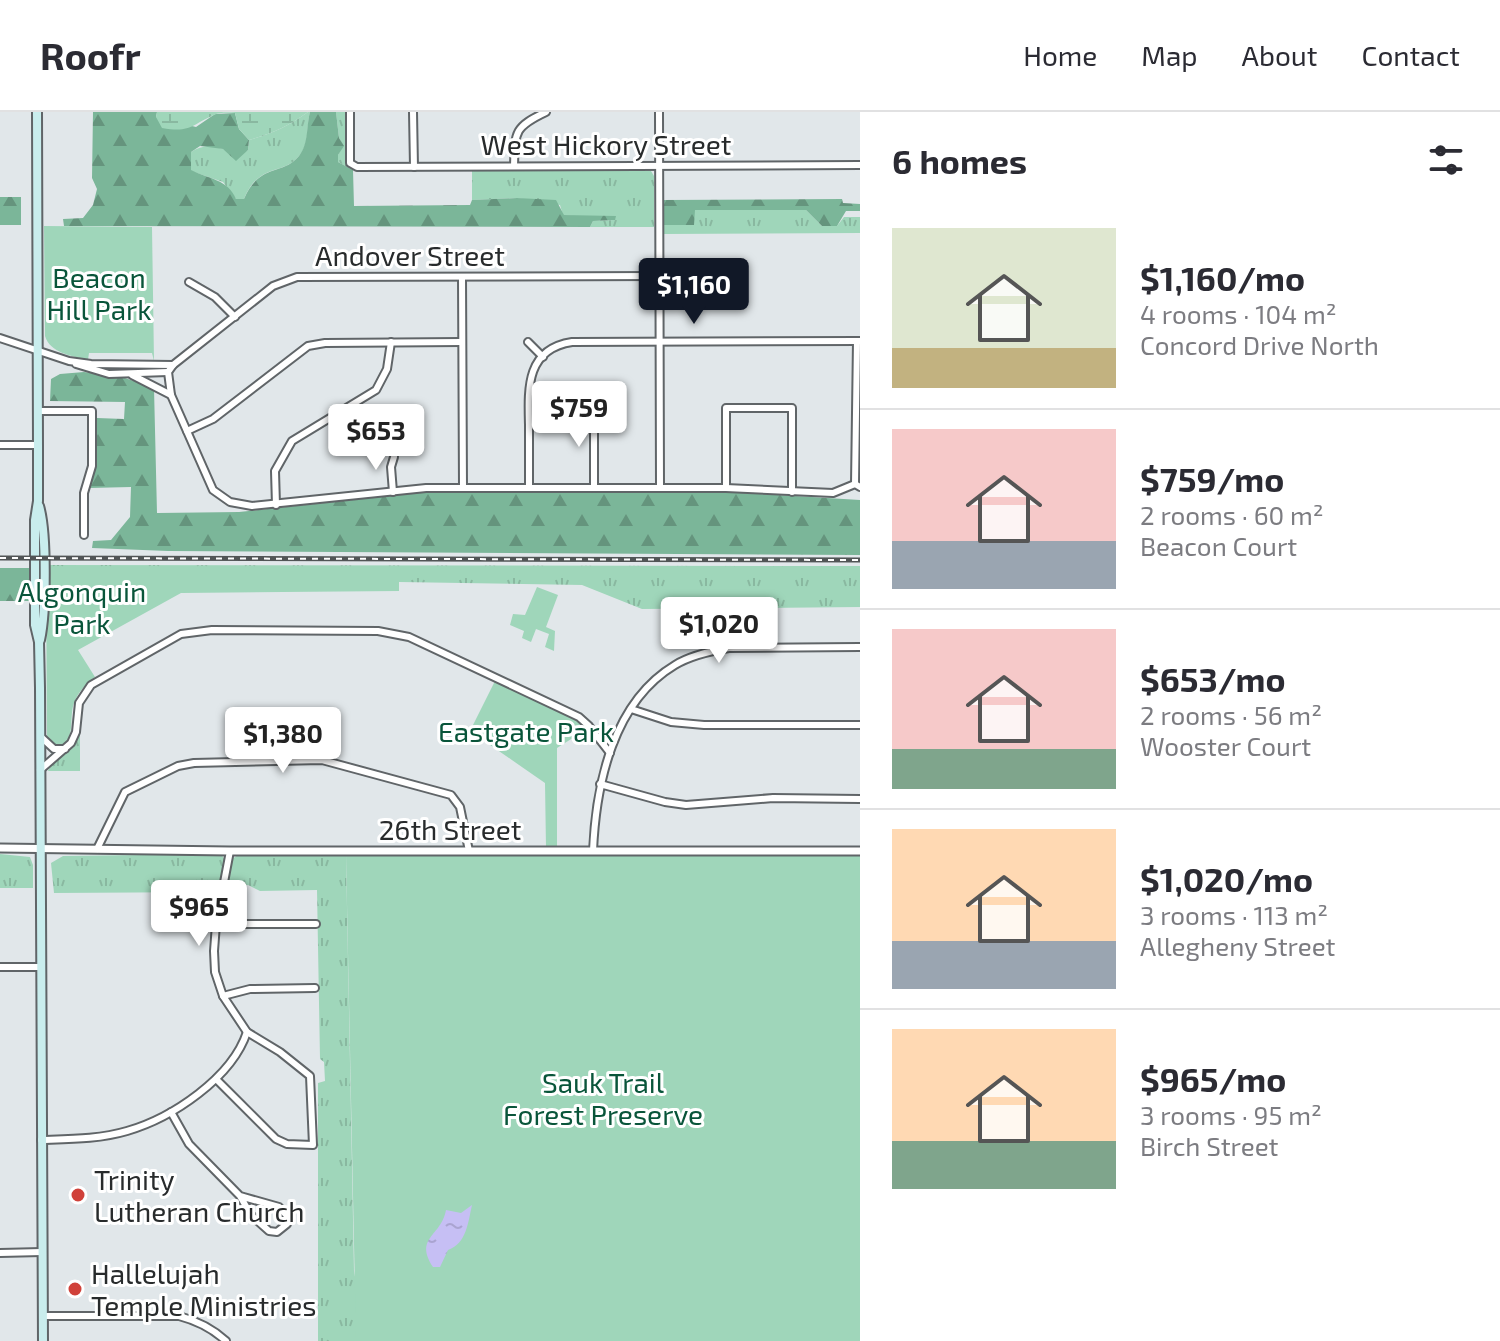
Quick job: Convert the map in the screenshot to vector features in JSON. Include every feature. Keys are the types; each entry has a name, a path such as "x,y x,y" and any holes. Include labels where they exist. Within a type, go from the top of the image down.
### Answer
{"main road":[{"path":"37,112 38,501 43,528 43,625 39,642 43,1341"}],"street":[{"name":"West Hickory Street","path":"350,112 350,163 353,166 860,165"},
{"path":"413,112 414,167"},
{"path":"514,166 515,135 524,122 546,112"},
{"path":"659,112 660,488"},
{"name":"Andover Street","path":"168,372 273,286 297,277 659,276"},
{"path":"462,277 463,488"},
{"path":"189,282 215,297 235,317"},
{"path":"0,338 109,374 168,372 171,395 210,485 222,498 239,505 276,505 463,488 529,488 726,488 833,493 858,485 858,341 572,342 554,347 533,370 528,384 529,488"},
{"path":"276,505 275,471 292,441 376,390 387,369 391,342"},
{"path":"187,431 213,419 308,346 325,343 462,342"},
{"path":"528,342 543,357"},
{"path":"69,361 173,365"},
{"path":"132,375 171,395"},
{"path":"726,488 726,408 792,408 792,492"},
{"path":"38,411 92,411 92,466 84,493 84,535"},
{"path":"594,411 594,488"},
{"path":"0,445 38,445"},
{"path":"393,492 391,467 394,457"},
{"path":"40,770 71,743 76,732 79,703 91,685 167,640 181,634 212,630 378,631 424,643 576,716 589,726 610,753"},
{"path":"593,851 600,784 610,753 631,709 644,691 675,665 708,652 749,647 860,647"},
{"path":"631,709 671,722 704,725 860,725"},
{"path":"40,737 54,749 65,749"},
{"path":"97,849 125,792 178,766 305,759 328,761 451,795 460,807 469,851"},
{"path":"600,784 686,805 773,798 860,799"},
{"name":"26th Street","path":"0,848 860,851"},
{"path":"216,1079 276,1139 287,1144 313,1145 310,1076 280,1052 247,1032 223,996 215,972 216,924 230,851"},
{"path":"216,924 316,924"},
{"path":"0,967 41,967"},
{"path":"223,996 250,989 315,988"},
{"path":"41,1140 86,1138 128,1131 171,1112 216,1079 244,1043 247,1032"},
{"path":"171,1112 189,1144 240,1196 251,1215 269,1231 277,1232 287,1224 288,1217 279,1207 240,1196"},
{"path":"0,1253 42,1252"},
{"path":"43,1316 179,1316 214,1330 226,1341"}],"green space":[{"path":"93,112 157,112 156,117 196,127 215,114 235,113 239,129 249,140 248,150 236,161 223,149 200,146 191,152 191,170 223,183 236,199 244,199 250,187 264,174 286,166 299,156 306,140 310,112 336,112 339,138 344,146 338,155 338,162 353,170 354,206 470,205 472,200 517,198 556,200 564,215 616,216 615,220 593,221 590,227 64,226 63,219 83,218 93,205 97,189 92,178"},
{"path":"157,112 308,112 280,129 249,140 239,129 235,113 216,114 179,129 162,128 156,117"},
{"path":"308,112 306,140 299,156 286,166 257,179 244,199 236,199 223,182 191,171 191,152 203,147 215,147 240,155 248,150 249,140 280,129"},
{"path":"336,112 347,112 347,161 353,170 338,162 343,146"},
{"path":"472,171 651,171 654,176 654,227 590,227 593,221 615,220 563,215 560,205 517,198 472,200"},
{"path":"0,197 21,197 21,225 0,225"},
{"path":"842,199 843,203 860,204 860,211 846,211 837,226 822,226 806,210 695,210 694,225 663,225 663,200"},
{"path":"694,210 806,210 822,226 837,226 844,217 860,217 860,233 663,234 663,225 694,225"},
{"name":"Beacon Hill Park","path":"44,226 152,227 154,361 152,353 89,353 88,360 62,353 48,342 45,336"},
{"path":"84,372 125,378 154,388 157,513 239,512 427,492 727,492 860,500 860,555 92,548 93,541 111,540 130,517 131,487 89,488 95,466 97,418 124,419 125,402 50,401 51,379 60,374"},
{"path":"46,565 860,566 860,607 642,609 582,585 399,582 399,572 46,572"},
{"path":"0,568 31,568 31,601 0,601"},
{"name":"Algonquin Park","path":"46,572 399,572 399,591 181,593 78,650 95,677 76,699 70,736 62,745 55,747 47,738"},
{"path":"537,587 558,595 546,627 555,631 554,651 545,647 549,634 536,629 531,642 522,638 524,631 510,625 513,614 525,615"},
{"name":"Eastgate Park","path":"495,681 577,721 587,729 557,748 557,848 546,848 545,783 470,731"},
{"path":"80,729 80,771 48,771 74,742"},
{"path":"0,854 30,857 33,888 0,888"},
{"path":"221,854 225,860 218,892 54,893 51,863 63,856"},
{"path":"238,855 346,855 354,1271 366,1341 318,1341 318,1083 325,1081 324,1062 320,1059 317,890 260,891 248,885 225,893 232,859"},
{"name":"Sauk Trail Forest Preserve","path":"346,855 860,855 860,1341 356,1341"}],"water":[{"path":"472,1205 463,1237 448,1250 440,1267 433,1267 426,1249 427,1243 446,1210 461,1213"}],"railway":[{"path":"0,558 860,560"}],"place":[{"name":"Trinity Lutheran Church","path":"78,1195"},
{"name":"Hallelujah Temple Ministries","path":"75,1289"}]}
